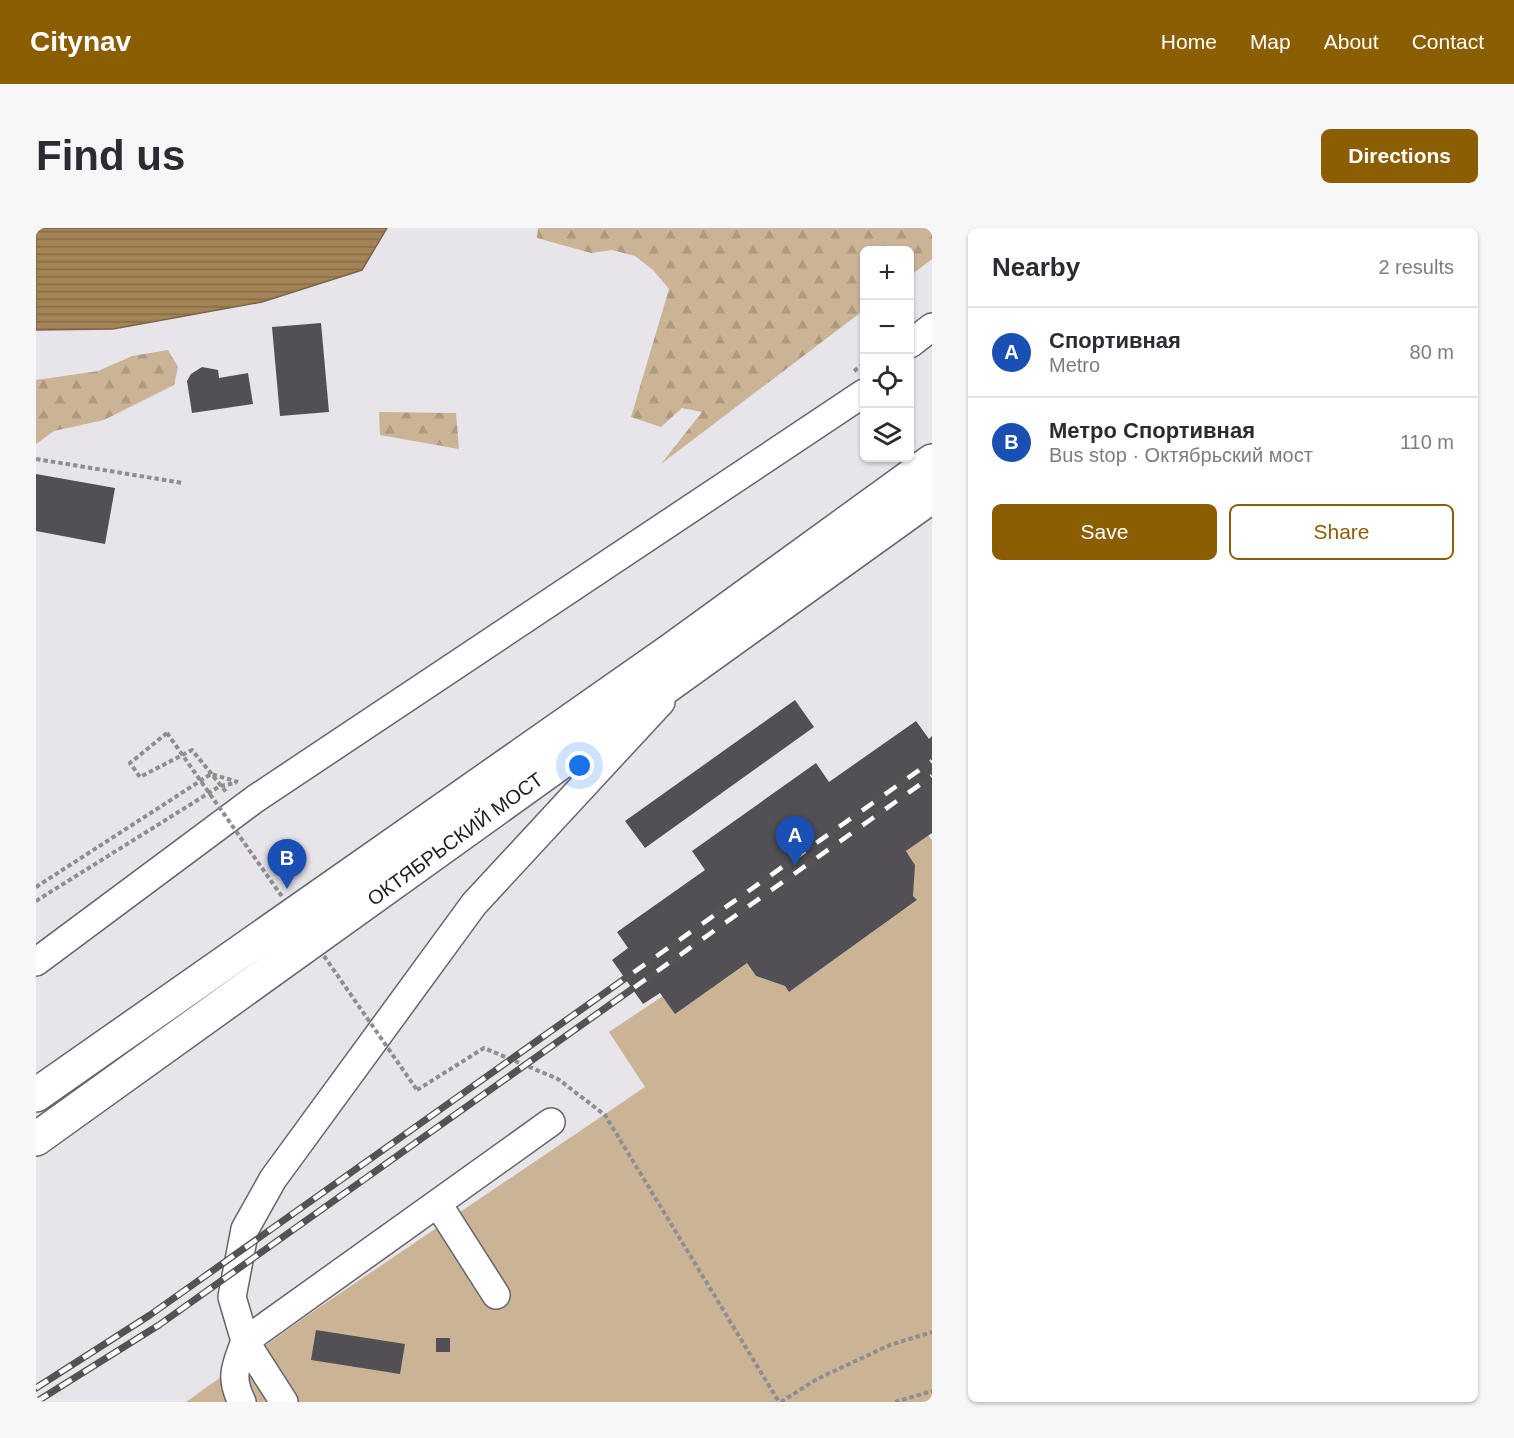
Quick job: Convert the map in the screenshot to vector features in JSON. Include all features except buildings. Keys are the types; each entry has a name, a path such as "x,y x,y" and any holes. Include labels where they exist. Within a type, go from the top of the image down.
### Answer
{"main road":[{"name":"ОКТЯБРЬСКИЙ МОСТ","path":"36,1095 670,651 932,461"},
{"name":"ОКТЯБРЬСКИЙ МОСТ","path":"36,1139 932,496"}],"street":[{"path":"914,340 932,327"},
{"path":"914,358 932,345"},
{"path":"36,940 230,788 860,379"},
{"path":"36,962 255,799 860,396"},
{"path":"284,1402 245,1341 232,1297 245,1230 273,1179 474,904 688,672"},
{"path":"242,1402 236,1391 234,1370 245,1341 551,1122"},
{"path":"438,1204 496,1295"}],"path":[{"path":"36,459 183,483"},
{"path":"230,788 212,774 192,750 140,777 130,763 167,733 283,898"},
{"path":"212,774 230,788"},
{"path":"36,887 212,774"},
{"path":"36,901 230,788"},
{"path":"324,956 417,1089 484,1048 558,1079 604,1115 780,1402 817,1378 890,1345 932,1332"},
{"path":"895,1402 932,1391"}],"green space":[{"path":"538,228 932,228 932,259 914,273 914,246 860,246 860,313 661,464 702,412 682,408 661,427 631,417 669,289 653,270 635,256 612,250 591,253 537,238"},
{"path":"168,350 178,367 174,385 104,420 54,431 36,444 36,380 98,371 132,356"},
{"path":"379,412 456,413 459,449 380,435"},
{"path":"928,835 932,840 932,1402 186,1402 308,1315 645,1087 609,1032 663,996 747,963 756,976 785,986 789,992 916,901 913,896 914,863 906,851"}],"shaded area":[{"path":"36,228 387,228 362,270 262,302 113,329 36,330"}],"railway":[{"path":"36,1388 150,1315 932,761"},
{"path":"36,1402 159,1325 932,776"}],"place":[{"name":"Спортивная","path":"795,866"},
{"name":"Метро Спортивная","path":"287,889"}]}
